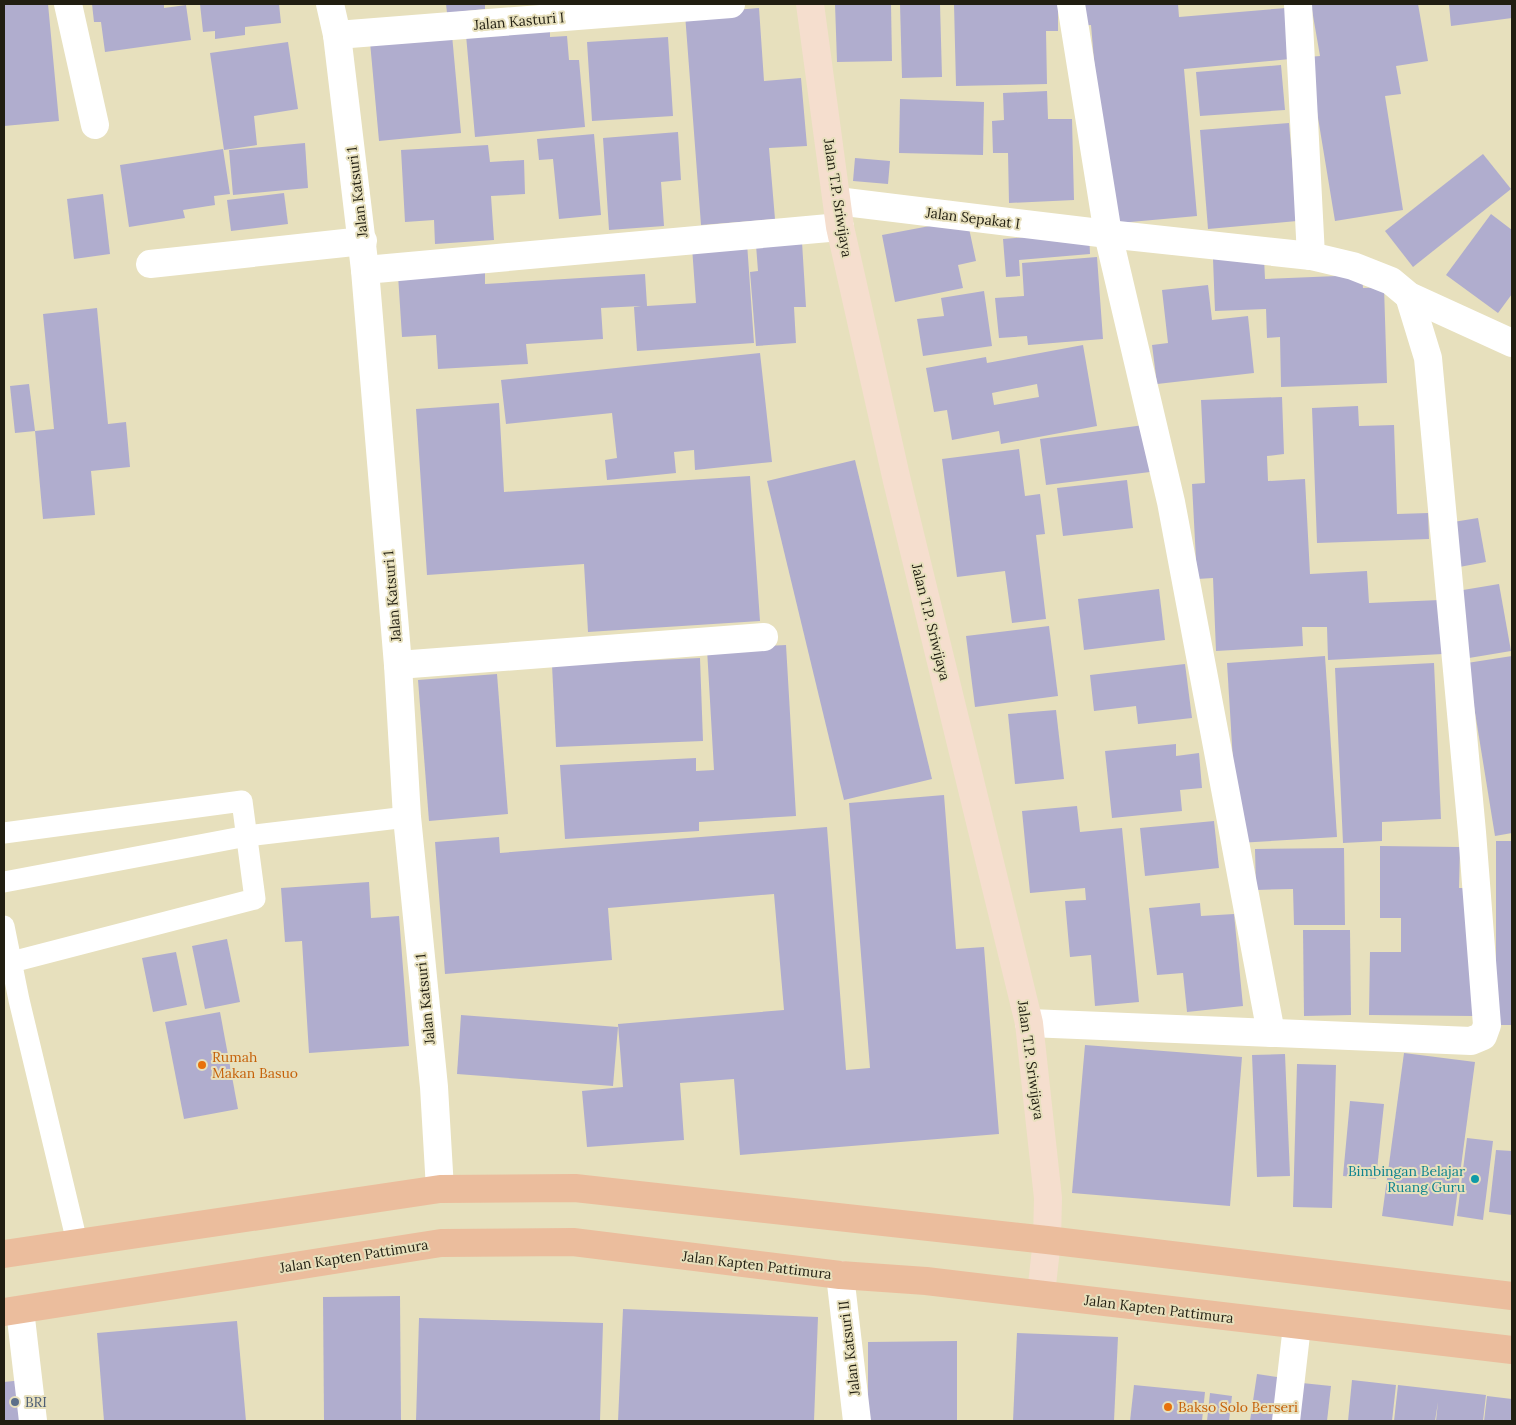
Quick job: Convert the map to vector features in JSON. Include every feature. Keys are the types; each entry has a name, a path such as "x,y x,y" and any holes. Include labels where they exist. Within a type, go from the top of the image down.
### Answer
{"main road":[{"name":"Jalan T.P. Sriwijaya","path":"810,4 838,214 897,482 1029,1023 1048,1198 1047,1240 1041,1294"},
{"path":"4,1254 440,1189 575,1188 1047,1240 1512,1296"},
{"name":"Jalan Kapten Pattimura","path":"12,1311 441,1243 572,1242 840,1275 926,1281 1512,1350"}],"street":[{"path":"68,4 96,125"},
{"name":"Jalan Katsuri 1","path":"330,4 337,35 363,242 398,665 407,817 433,1077 440,1189"},
{"name":"Jalan Kasturi I","path":"337,35 731,4"},
{"path":"1071,4 1108,234 1172,502 1271,1033"},
{"path":"1298,4 1310,256"},
{"name":"Jalan Sepakat I","path":"365,270 838,214 1108,234 1310,256 1353,266 1391,281 1410,296 1512,343"},
{"path":"150,264 363,242"},
{"path":"1029,1023 1471,1041 1483,1036 1486,1025 1472,832 1428,358 1410,296"},
{"path":"398,665 764,637"},
{"name":"Jalan Katsuri II","path":"840,1275 857,1421"},
{"path":"12,1311 33,1421"},
{"path":"1286,1421 1296,1326"}],"lane":[{"path":"4,833 242,801 255,899 8,963"},
{"path":"4,882 247,836 407,817"},
{"path":"4,926 8,963 19,1000 78,1242"}],"building":[{"path":"4,4 48,4 59,121 4,126"},
{"path":"92,4 164,4 164,8 186,5 191,40 105,52 101,22 94,22"},
{"path":"200,4 279,4 281,23 245,27 245,35 215,39 215,31 203,32"},
{"path":"446,4 485,4 485,9 447,13"},
{"path":"835,4 891,4 892,61 837,62"},
{"path":"900,4 940,4 942,77 902,78"},
{"path":"954,4 1058,4 1058,31 1046,31 1047,84 956,86"},
{"path":"1077,4 1178,4 1179,17 1286,8 1290,59 1184,69 1197,216 1108,224 1091,25 1079,26"},
{"path":"1311,4 1418,4 1428,61 1396,66 1401,94 1385,96 1403,210 1335,221 1308,57 1320,56"},
{"path":"1449,4 1512,4 1512,18 1451,26"},
{"path":"759,8 764,81 801,78 807,146 769,148 775,219 701,225 685,14"},
{"path":"550,28 550,37 567,36 569,60 579,60 585,127 475,137 466,35"},
{"path":"452,35 461,133 379,141 370,42"},
{"path":"668,37 673,116 592,121 587,42"},
{"path":"288,42 298,109 254,116 257,145 224,150 210,53"},
{"path":"1281,65 1285,110 1200,116 1196,72"},
{"path":"1047,91 1048,119 1072,119 1074,200 1009,203 1008,153 993,153 992,121 1004,120 1003,93"},
{"path":"900,99 984,102 983,155 899,153"},
{"path":"1289,123 1297,221 1208,229 1200,130"},
{"path":"678,132 681,180 661,182 664,226 609,230 603,138"},
{"path":"594,134 601,215 559,219 553,159 539,160 537,139"},
{"path":"305,143 308,188 233,195 229,150"},
{"path":"488,145 490,162 524,160 525,194 491,196 494,240 435,244 434,220 405,222 401,150"},
{"path":"223,149 230,194 214,196 215,205 183,210 185,218 129,227 120,165"},
{"path":"1483,154 1511,189 1413,267 1385,231"},
{"path":"855,158 890,161 888,184 853,181"},
{"path":"284,193 288,224 231,231 227,200"},
{"path":"103,194 110,254 74,259 67,199"},
{"path":"1491,214 1512,230 1512,294 1498,313 1446,275"},
{"path":"967,219 976,261 958,265 963,288 895,302 882,235"},
{"path":"1089,232 1090,254 1019,260 1020,276 1006,277 1003,239"},
{"path":"802,242 806,307 794,307 796,343 756,346 750,272 758,271 756,245"},
{"path":"747,243 754,343 637,351 634,307 641,306 601,308 603,339 526,344 528,364 438,369 436,335 402,337 398,275 485,270 485,284 645,274 647,306 696,303 692,247"},
{"path":"1097,257 1103,339 1028,345 1027,336 999,338 995,298 1024,296 1022,263"},
{"path":"1264,258 1265,279 1362,275 1363,288 1384,287 1387,383 1281,387 1280,337 1267,338 1266,309 1215,311 1213,259"},
{"path":"1208,285 1212,320 1248,316 1254,373 1157,384 1152,345 1168,343 1162,290"},
{"path":"984,291 992,346 923,356 917,319 944,316 941,298"},
{"path":"97,308 108,424 126,422 130,467 91,471 95,515 43,519 35,431 54,429 43,314"},
{"path":"1083,345 1097,426 1001,444 999,431 952,440 947,410 934,412 926,368 986,357 987,363","holes":["1037,384 1039,397 994,405 992,393"]},
{"path":"760,353 772,462 695,470 694,450 674,452 676,473 607,480 605,460 617,458 612,413 506,424 501,380"},
{"path":"29,384 35,431 15,433 10,386"},
{"path":"1282,397 1284,454 1267,456 1268,481 1305,479 1310,574 1367,571 1369,603 1440,600 1443,654 1328,660 1327,627 1302,627 1303,646 1216,651 1213,578 1197,579 1192,484 1205,483 1201,400"},
{"path":"499,403 504,492 750,476 760,621 588,632 584,564 427,575 416,409"},
{"path":"1358,406 1359,426 1394,425 1397,514 1428,513 1429,539 1317,543 1312,408"},
{"path":"1144,425 1150,472 1046,485 1040,439"},
{"path":"1019,449 1025,496 1040,494 1045,534 1036,535 1046,619 1012,623 1005,571 957,577 942,459"},
{"path":"855,460 932,779 844,800 767,481"},
{"path":"1127,480 1133,528 1063,536 1057,488"},
{"path":"1478,518 1486,562 1454,568 1447,523"},
{"path":"1499,584 1511,651 1463,659 1451,592"},
{"path":"1159,589 1165,640 1084,650 1078,599"},
{"path":"1049,626 1058,696 975,707 966,636"},
{"path":"786,645 796,816 699,822 699,831 565,839 560,765 696,758 696,771 714,770 707,649"},
{"path":"1325,656 1337,837 1238,843 1227,663"},
{"path":"1512,656 1512,833 1495,836 1467,663"},
{"path":"700,658 703,741 556,747 552,665"},
{"path":"1434,663 1441,819 1382,822 1382,841 1343,843 1335,668"},
{"path":"1185,664 1192,718 1138,724 1136,706 1094,711 1090,675"},
{"path":"497,674 508,814 429,821 418,680"},
{"path":"1056,710 1064,779 1015,784 1008,714"},
{"path":"1176,744 1176,756 1199,753 1202,788 1180,790 1182,811 1112,818 1105,751"},
{"path":"944,795 956,949 984,947 999,1134 740,1155 734,1079 680,1083 684,1140 587,1147 582,1091 623,1087 618,1024 784,1010 774,894 608,908 612,960 445,974 435,842 499,837 500,853 827,827 846,1070 870,1068 849,803"},
{"path":"1077,806 1080,832 1122,828 1139,1002 1095,1006 1091,955 1070,957 1065,901 1086,900 1085,888 1030,893 1022,811"},
{"path":"1214,821 1219,868 1145,876 1140,828"},
{"path":"1496,841 1512,841 1512,1025 1496,1025"},
{"path":"1380,846 1460,847 1459,888 1475,888 1473,1016 1369,1015 1370,952 1401,952 1401,918 1380,918"},
{"path":"1344,848 1345,925 1294,925 1293,889 1256,890 1255,849"},
{"path":"369,882 371,918 399,916 409,1046 309,1053 302,941 285,942 281,888"},
{"path":"1200,903 1201,916 1234,914 1243,1006 1187,1012 1183,973 1157,975 1149,908"},
{"path":"1303,930 1350,930 1351,1015 1304,1016"},
{"path":"227,939 240,1002 205,1009 192,946"},
{"path":"176,952 187,1005 153,1012 142,958"},
{"name":"Rumah Makan Basuo","path":"220,1012 238,1109 184,1119 165,1022"},
{"path":"461,1015 618,1027 613,1086 457,1074"},
{"path":"1085,1045 1242,1057 1230,1206 1072,1193"},
{"path":"1404,1053 1475,1062 1453,1226 1382,1216"},
{"path":"1285,1054 1290,1176 1257,1177 1252,1055"},
{"path":"1297,1064 1336,1065 1332,1208 1293,1207"},
{"path":"1350,1101 1384,1104 1376,1179 1343,1176"},
{"name":"Bimbingan Belajar Ruang Guru","path":"1467,1138 1493,1141 1483,1220 1457,1216"},
{"path":"1496,1150 1512,1151 1512,1215 1489,1212"},
{"path":"400,1296 401,1421 324,1421 323,1297"},
{"path":"623,1309 818,1317 814,1421 618,1421"},
{"path":"419,1318 603,1323 600,1421 416,1421"},
{"path":"237,1321 246,1421 104,1421 97,1333"},
{"path":"1017,1333 1118,1337 1114,1421 1013,1421"},
{"path":"957,1341 957,1421 868,1421 868,1342"},
{"path":"1257,1374 1284,1378 1278,1421 1250,1421"},
{"name":"BRI","path":"23,1380 28,1421 4,1421 4,1382"},
{"path":"1352,1380 1396,1385 1392,1421 1348,1421"},
{"path":"1302,1383 1331,1386 1327,1421 1297,1421"},
{"name":"Bakso Solo Berseri","path":"1134,1385 1205,1392 1202,1421 1130,1421"},
{"path":"1398,1385 1486,1395 1483,1421 1436,1421 1438,1402 1435,1421 1394,1421"},
{"path":"1210,1393 1232,1396 1229,1421 1207,1421"},
{"path":"1487,1396 1512,1399 1512,1421 1484,1421"}],"place":[{"name":"Rumah Makan Basuo","path":"202,1065"},
{"name":"Bimbingan Belajar Ruang Guru","path":"1475,1179"},
{"name":"BRI","path":"15,1402"},
{"name":"Bakso Solo Berseri","path":"1168,1407"}]}
